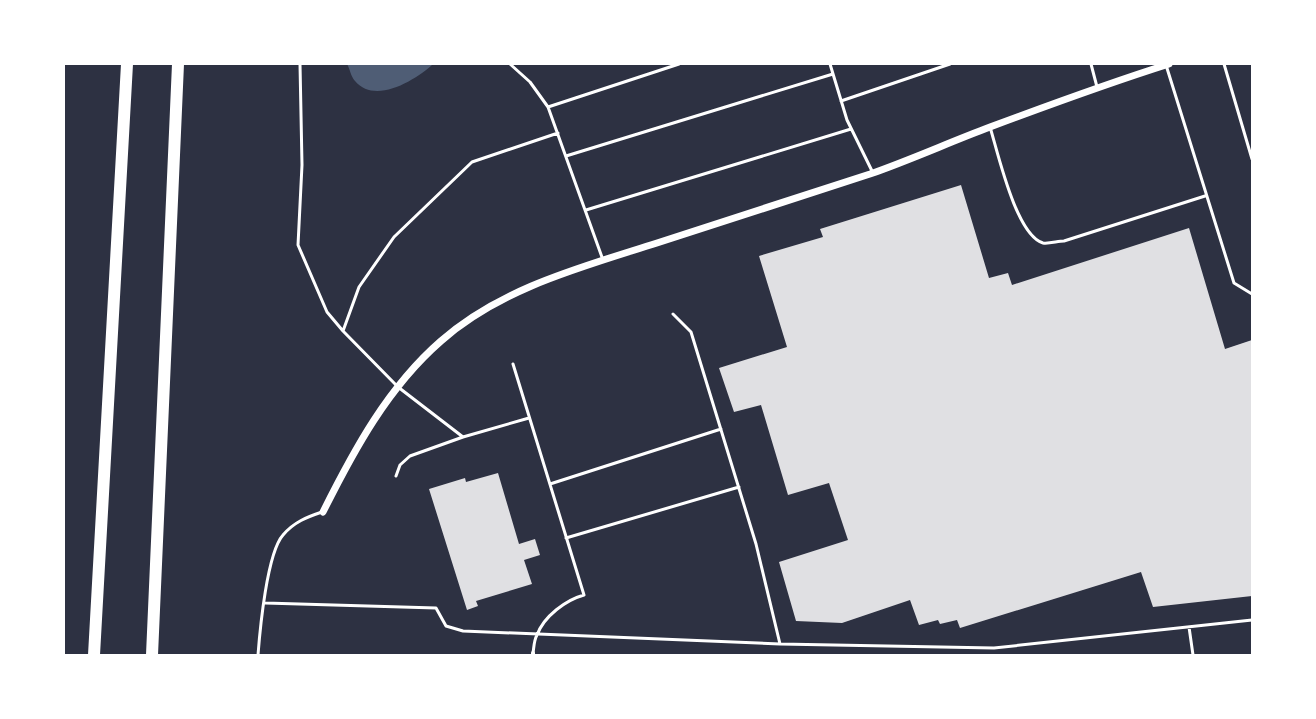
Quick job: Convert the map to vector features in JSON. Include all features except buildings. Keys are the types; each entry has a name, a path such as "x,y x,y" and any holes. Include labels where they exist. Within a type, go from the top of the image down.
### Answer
{"highway":[{"path":"94,655 127,64"},
{"path":"152,655 178,64"}],"street":[{"path":"323,512 344,468 381,409 398,387 441,341 474,316 512,295 554,277 603,260 873,172 990,127 1167,64"}],"lane":[{"path":"300,64 302,165 298,245 327,312 343,331 398,387 463,437"},
{"path":"510,64 530,82 548,107 603,260"},
{"path":"548,107 679,64"},
{"path":"830,64 851,129 873,172"},
{"path":"841,101 950,64"},
{"path":"1091,64 1098,88"},
{"path":"1167,64 1205,196 1214,216 1234,283 1252,294"},
{"path":"1224,64 1252,159"},
{"path":"566,156 833,74"},
{"path":"990,127 1020,220 1033,238 1044,243 1064,241 1205,196"},
{"path":"586,210 851,129"},
{"path":"343,331 359,287 394,237 472,162 558,133"},
{"path":"673,314 691,332 756,544 780,644"},
{"path":"513,364 584,595 573,598 549,617 537,634 533,654"},
{"path":"396,476 400,465 410,456 463,437 529,418"},
{"path":"550,484 721,429"},
{"path":"566,538 739,487"},
{"path":"258,655 264,603 275,551 282,536 293,525 306,517 323,512"},
{"path":"264,603 436,608 446,626 463,631 780,644 994,648 1252,620"},
{"path":"1189,627 1193,655"}],"water":[{"path":"347,64 433,64 416,77 395,88 373,91 363,88 355,81"}]}
